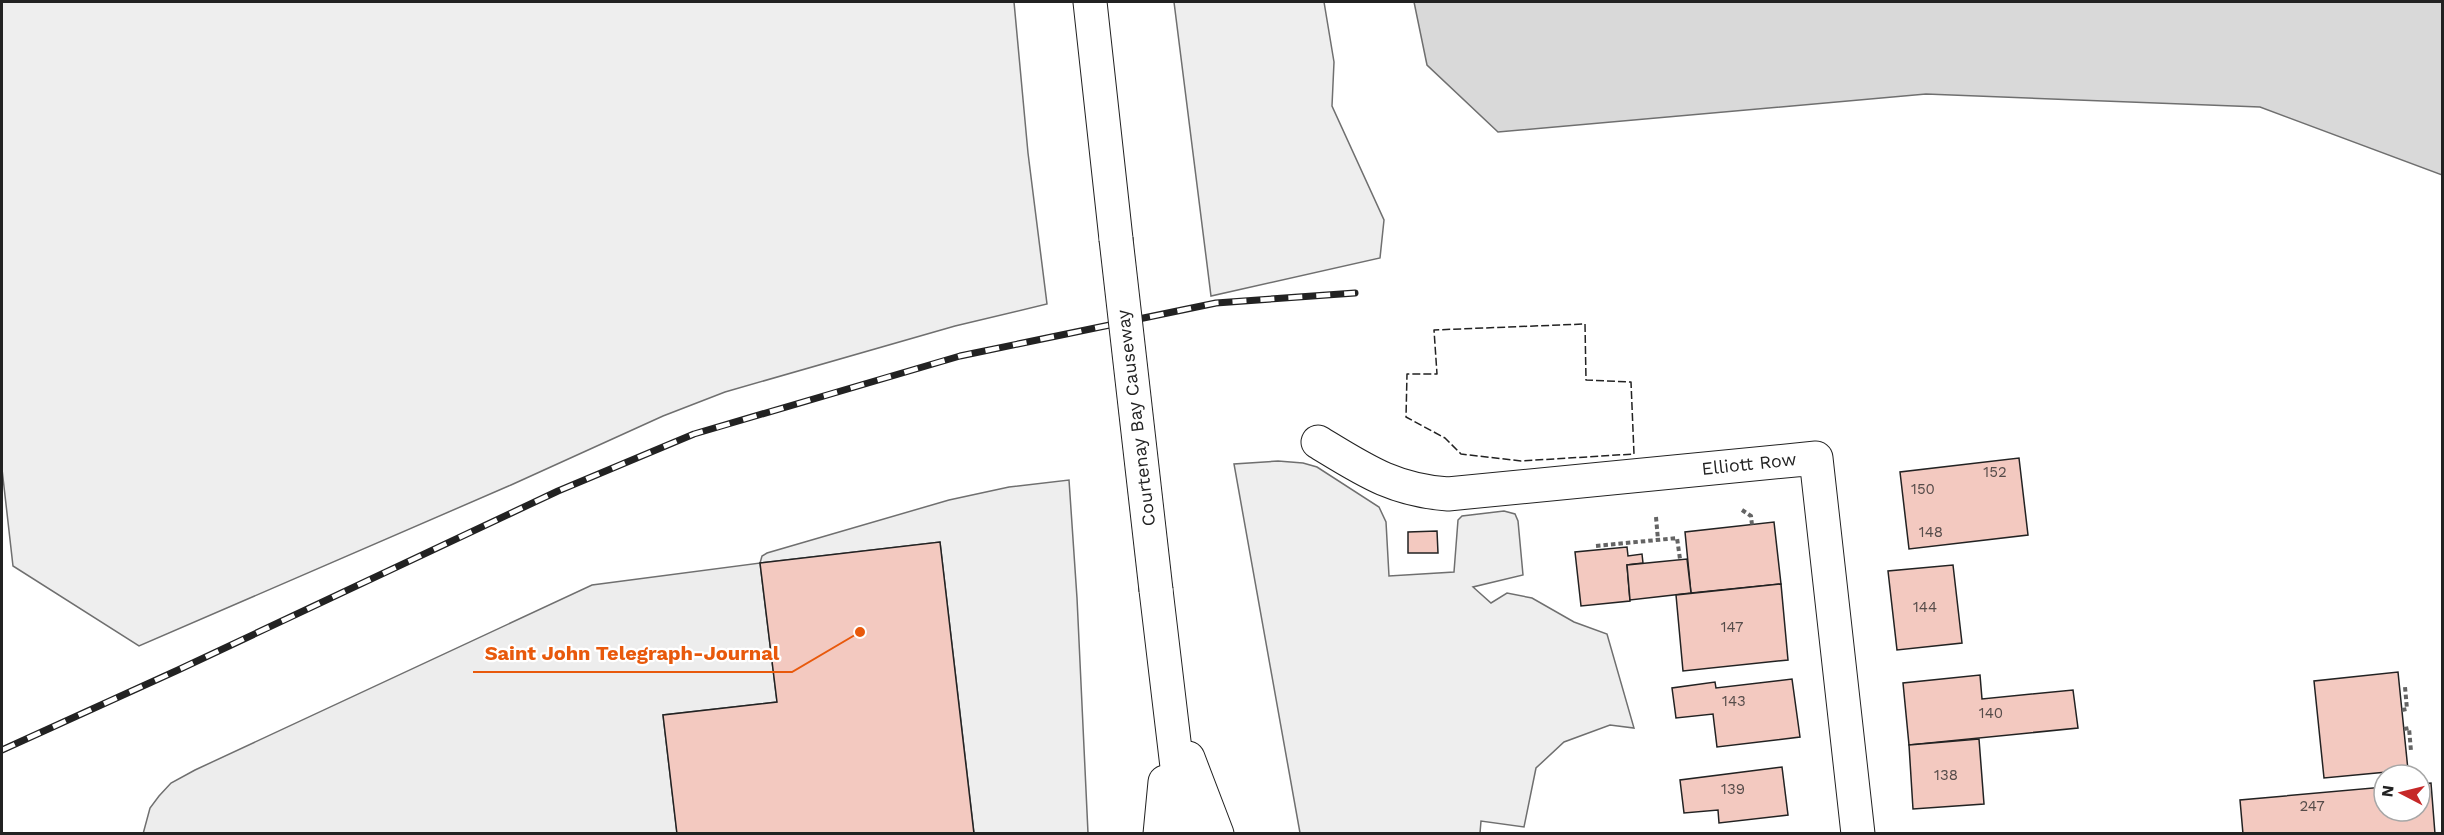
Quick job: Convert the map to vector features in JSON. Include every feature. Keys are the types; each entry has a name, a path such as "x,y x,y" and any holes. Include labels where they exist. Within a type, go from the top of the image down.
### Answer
{"main road":[{"name":"Courtenay Bay Causeway","path":"1090,2 1185,834"},
{"name":"Elliott Row","path":"1318,442 1392,484 1421,492 1448,494 1816,458 1858,834"},
{"path":"1160,834 1171,715"},
{"path":"1171,715 1217,834"}],"path":[{"path":"1655,512 1658,540"},
{"path":"1596,546 1677,538 1680,560"},
{"path":"2402,710 2407,709 2404,687"},
{"path":"2404,729 2409,728 2411,751"}],"shaded area":[{"path":"2,2 1014,2 1028,153 1047,304 955,326 725,392 663,416 511,485 139,646 13,566 2,469"},
{"path":"1174,2 1324,2 1334,62 1332,106 1384,220 1380,258 1211,296"},
{"path":"1414,2 2442,2 2442,175 2260,107 1926,94 1498,132 1427,65"},
{"path":"1278,461 1303,463 1317,467 1379,507 1386,522 1389,576 1454,572 1458,520 1462,516 1504,511 1515,514 1518,521 1523,575 1473,587 1491,603 1507,593 1532,598 1574,622 1607,634 1634,728 1610,725 1564,742 1536,768 1524,827 1481,821 1480,833 1300,833 1234,464"},
{"path":"1069,480 1088,833 974,833 940,542 760,563 762,556 767,553 949,500 1009,487"},
{"path":"760,563 777,702 663,715 677,833 143,834 150,808 171,783 592,585"}],"building":[{"path":"2019,458 2028,535 1909,549 1900,472"},
{"path":"1774,522 1781,584 1691,593 1685,532"},
{"path":"1437,531 1438,553 1408,553 1408,532"},
{"path":"940,542 974,834 677,834 663,715 777,702 760,563"},
{"path":"1627,547 1628,556 1642,554 1643,563 1627,565 1630,601 1581,606 1575,552"},
{"path":"1687,559 1691,593 1630,600 1627,565"},
{"path":"1953,565 1962,643 1897,650 1888,571"},
{"path":"1781,584 1788,660 1683,671 1676,595"},
{"path":"2398,672 2407,763 2372,763 2372,773 2324,778 2314,681"},
{"path":"1980,675 1982,699 2073,690 2078,728 1909,745 1903,683"},
{"path":"1792,679 1800,737 1717,747 1713,714 1676,718 1672,688 1715,682 1716,688"},
{"path":"1979,739 1984,804 1913,809 1909,745"},
{"path":"1782,767 1788,815 1719,823 1718,810 1684,813 1680,780"},
{"path":"2372,788 2372,823 2432,823 2432,796 2435,834 2243,834 2240,800"}],"railway":[{"path":"2,750 558,491 694,434 960,356 1216,303 1355,293"}],"fence":[{"path":"1585,324 1586,380 1631,382 1634,454 1521,461 1461,454 1445,438 1406,417 1407,374 1437,374 1434,330 1585,324"}],"place":[{"name":"Saint John Telegraph-Journal","path":"860,632"}]}
